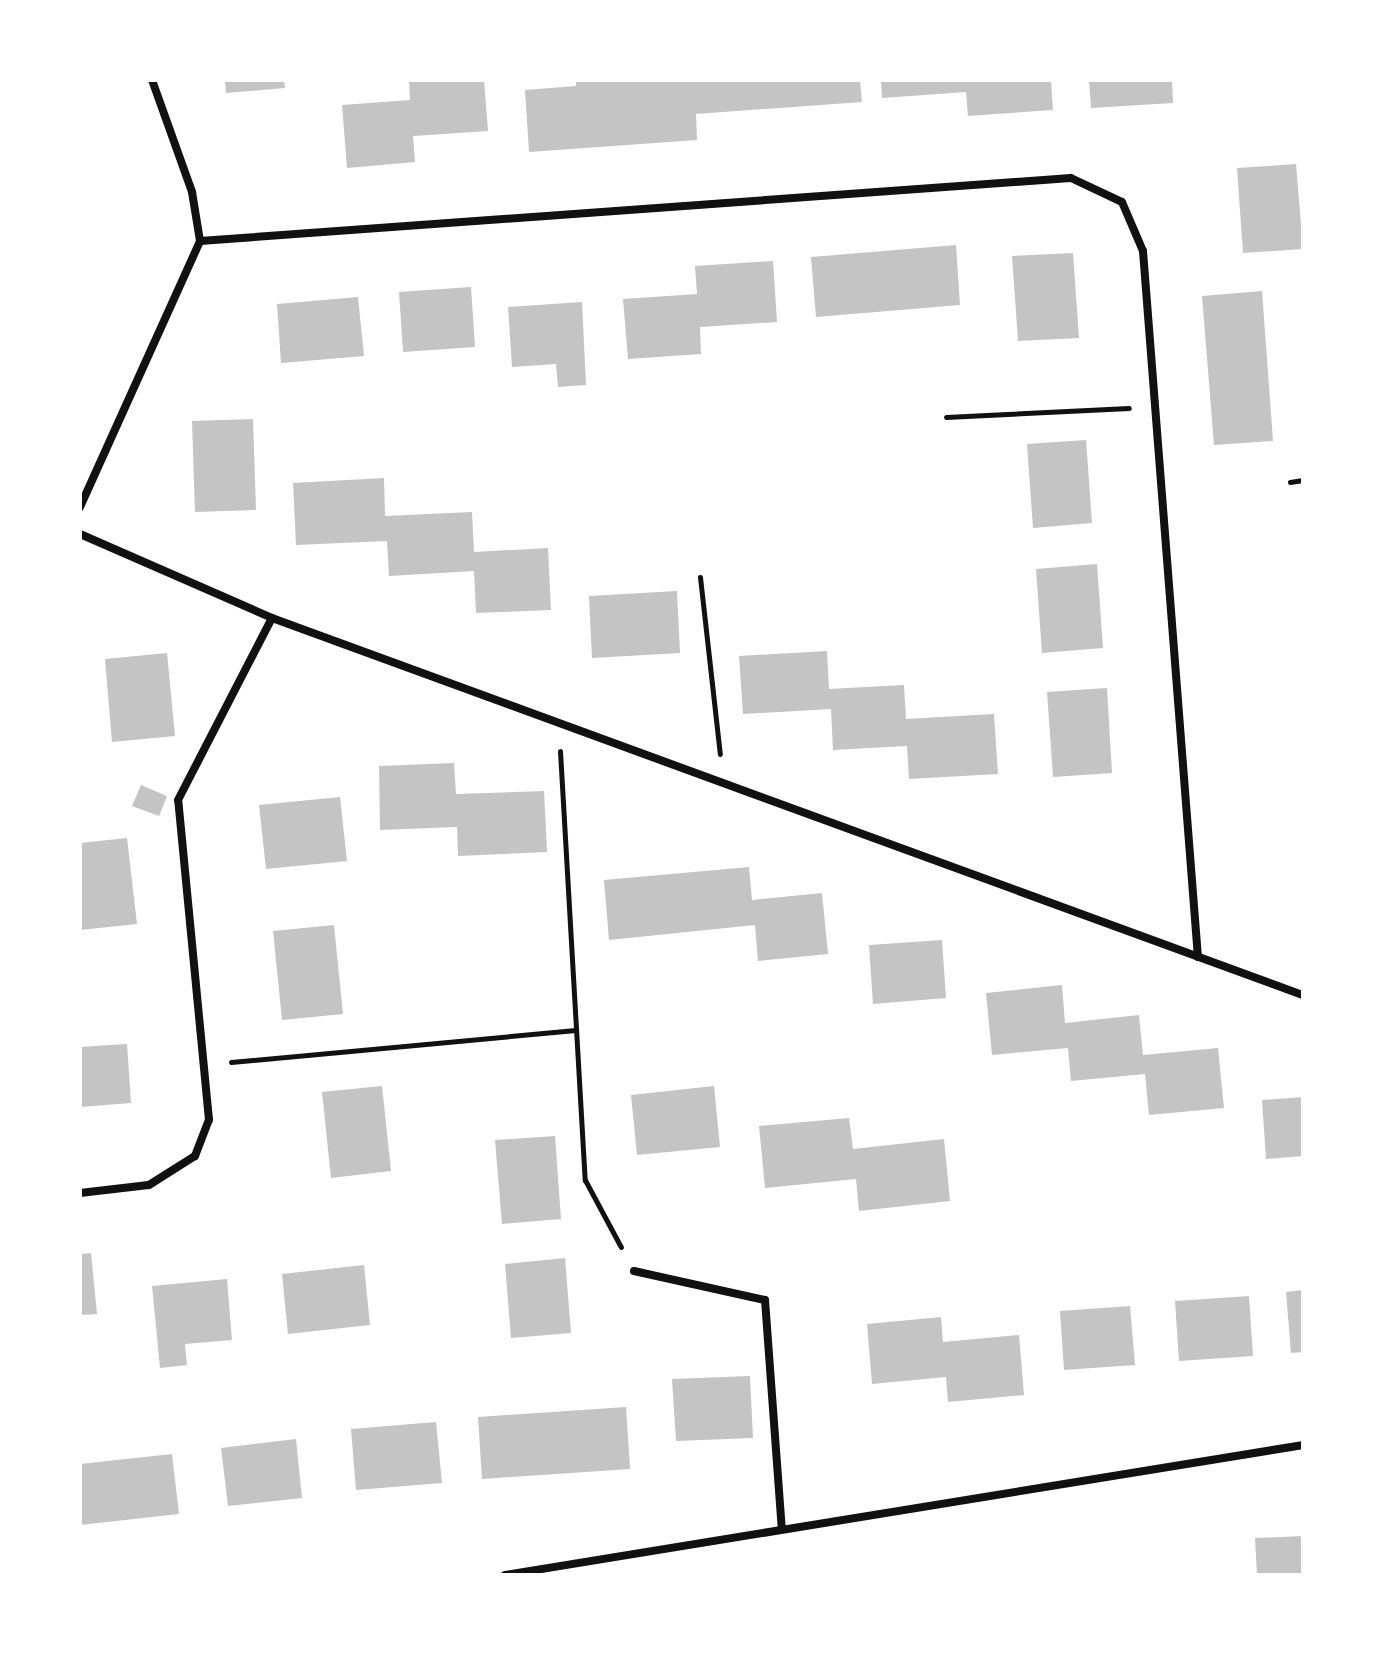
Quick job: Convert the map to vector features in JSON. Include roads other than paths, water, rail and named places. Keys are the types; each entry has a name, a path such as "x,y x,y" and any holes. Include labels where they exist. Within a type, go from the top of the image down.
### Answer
{"street":[{"path":"80,507 200,241 192,192 152,80"},
{"path":"200,241 1071,178 1122,202 1143,251 1198,957"},
{"path":"80,534 272,618 1303,995"},
{"path":"80,1193 149,1185 195,1156 209,1120 178,800 272,618"},
{"path":"634,1271 765,1300 782,1529"},
{"path":"505,1575 1303,1445"}]}
